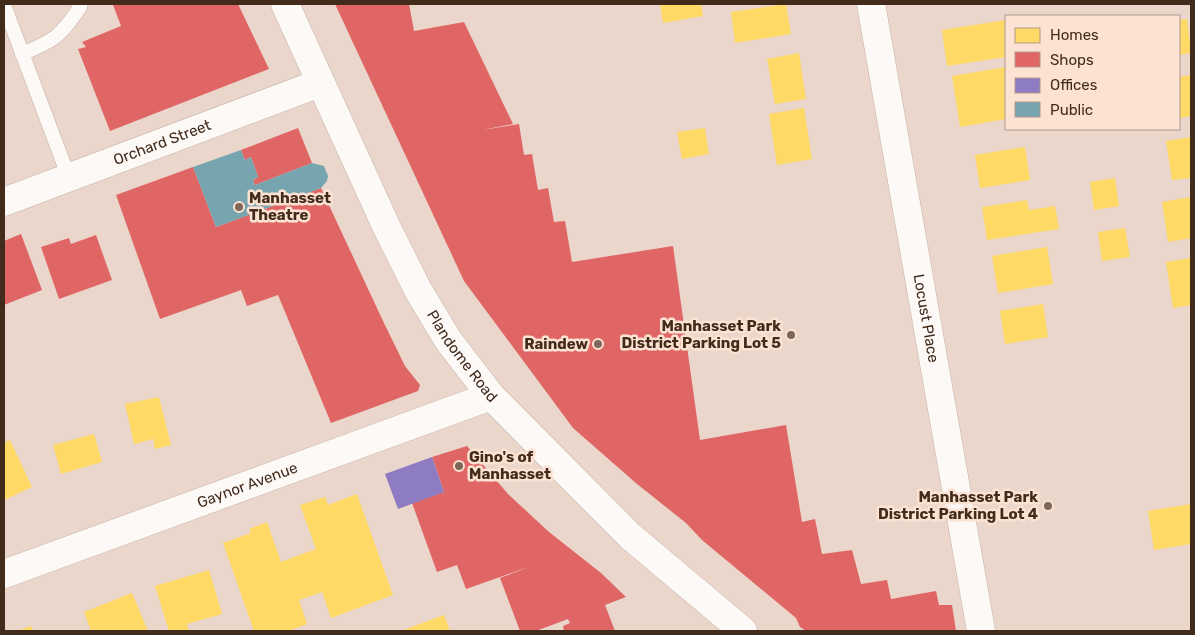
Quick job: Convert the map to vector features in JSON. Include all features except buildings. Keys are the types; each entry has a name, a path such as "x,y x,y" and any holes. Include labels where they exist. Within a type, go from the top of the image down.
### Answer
{"street":[{"name":"Plandome Road","path":"285,4 387,228 418,290 448,340 491,396 630,536 743,631"},
{"name":"Locust Place","path":"871,4 981,631"},
{"name":"Orchard Street","path":"4,202 320,83"},
{"name":"Gaynor Avenue","path":"4,574 491,396"}],"lane":[{"path":"22,54 47,44 65,30 80,7 79,4"},
{"path":"4,5 69,178"}],"place":[{"name":"Manhasset Theatre","path":"239,207"},
{"name":"Manhasset Park District Parking Lot 5","path":"791,335"},
{"name":"Raindew","path":"598,344"},
{"name":"Gino's of Manhasset","path":"459,466"},
{"name":"Manhasset Park District Parking Lot 4","path":"1048,506"}]}
